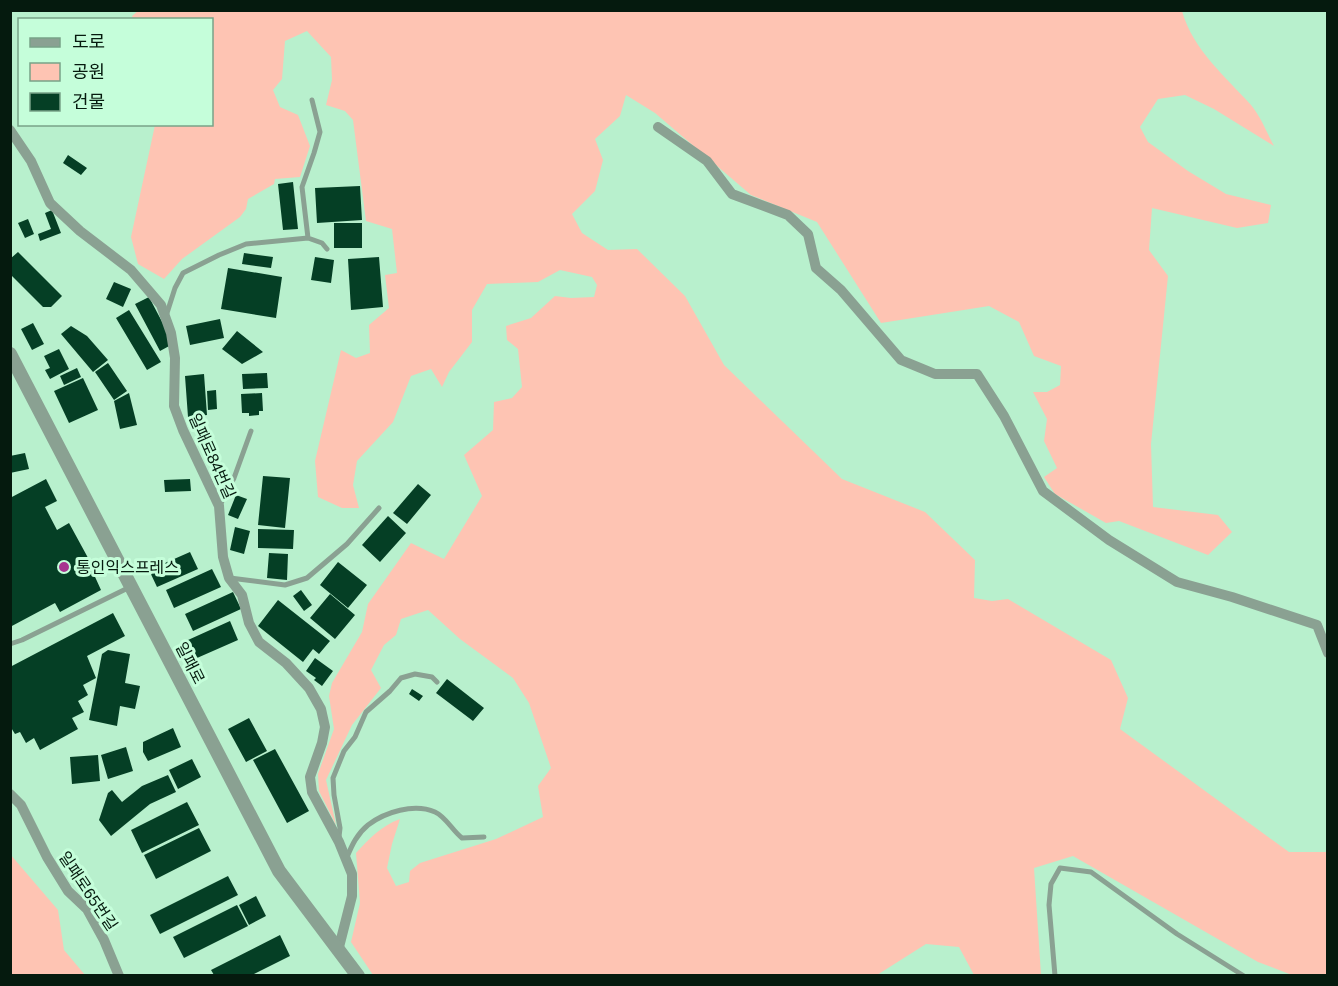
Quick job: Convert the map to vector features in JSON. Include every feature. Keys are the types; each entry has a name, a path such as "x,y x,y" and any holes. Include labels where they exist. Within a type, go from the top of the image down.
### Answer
{"street":[{"path":"658,127 707,161 732,194 788,215 808,234 816,268 841,290 901,360 935,374 977,374 1004,416 1043,491 1109,540 1177,582 1232,597 1317,625 1328,653"},
{"name":"일패로84번길","path":"10,130 31,161 50,203 81,231 131,270 161,305 171,333 175,358 174,406 219,506 222,557 229,578 242,595 249,623 259,642 286,663 301,679 321,709 325,727 310,777 312,792 339,842 352,874 352,896 338,951"},
{"name":"일패로","path":"10,354 279,871 358,975"},
{"name":"일패로65번길","path":"10,794 21,805 47,857 68,891 87,909 105,940 119,975"}],"lane":[{"path":"308,238 302,187 320,132 312,100"},
{"path":"165,318 175,288 183,273 219,255 246,244 308,238 322,243 327,249"},
{"path":"219,506 234,478 251,431"},
{"path":"229,578 285,585 307,578 347,544 379,508"},
{"path":"10,644 131,586"},
{"path":"339,842 340,828 333,778 344,751 355,737 366,712 401,678 415,674 432,677 437,682"},
{"path":"347,859 354,841 368,825 387,815 406,809 433,811 443,817 452,830 462,838 484,837"},
{"path":"1055,975 1049,905 1051,884 1060,868 1091,872 1177,934 1244,975"}],"green space":[{"path":"138,11 1182,11 1187,25 1202,50 1255,110 1274,146 1214,109 1185,95 1158,99 1140,127 1148,142 1188,171 1226,194 1271,205 1268,223 1237,228 1152,208 1149,250 1168,276 1151,444 1153,507 1218,515 1232,532 1208,555 1119,521 1106,523 1055,494 1044,477 1057,468 1044,441 1047,419 1033,392 1047,392 1060,385 1061,366 1034,356 1019,322 989,306 881,323 817,222 751,195 655,113 626,95 620,116 595,139 603,160 595,191 572,214 582,233 608,250 637,249 685,296 724,365 842,479 925,512 975,560 974,598 992,601 1008,599 1111,660 1128,698 1120,729 1289,852 1327,852 1327,975 1292,975 1258,962 1073,856 1034,868 1041,975 974,975 959,947 926,944 877,975 373,975 351,942 360,903 356,853 381,829 400,819 387,868 396,886 409,882 410,871 420,863 496,839 543,817 538,786 551,768 529,703 513,678 460,639 428,610 401,619 396,635 384,645 371,670 381,688 352,725 326,780 336,825 319,791 318,774 334,729 329,696 332,683 362,632 368,604 411,543 444,559 482,496 464,455 493,430 494,402 512,398 522,387 518,349 507,340 506,326 531,318 555,296 594,297 597,285 592,277 560,270 538,282 487,284 472,310 472,342 449,372 442,387 431,369 411,376 393,422 357,461 353,485 359,508 342,508 318,497 315,461 341,350 356,358 370,353 369,325 389,308 385,275 397,273 392,229 366,221 353,120 345,111 326,105 332,80 331,57 307,31 285,41 282,79 273,90 280,107 298,115 310,146 300,177 275,179 274,184 248,199 246,209 240,217 182,259 164,279 138,264 131,237 155,126 213,126 213,18 133,18"},
{"path":"10,854 58,910 64,950 85,975 11,975"}],"building":[{"path":"68,155 87,168 81,175 63,163"},
{"path":"293,182 298,229 283,230 278,184"},
{"path":"360,186 362,220 317,223 315,188"},
{"path":"52,210 61,233 40,241 38,234 51,229 45,213"},
{"path":"28,219 34,234 25,238 18,223"},
{"path":"334,223 362,223 362,248 334,248"},
{"path":"18,252 62,296 51,307 43,307 10,274 10,259"},
{"path":"244,253 273,257 271,268 242,264"},
{"path":"315,257 334,260 331,283 311,280"},
{"path":"379,257 383,307 351,310 348,259"},
{"path":"228,268 282,277 276,318 221,309"},
{"path":"114,282 131,289 123,307 106,299"},
{"path":"149,297 169,335 171,345 160,351 135,304"},
{"path":"129,310 161,362 147,370 116,318"},
{"path":"220,319 224,338 190,345 186,326"},
{"path":"33,323 44,344 32,350 21,329"},
{"path":"71,326 87,336 108,360 93,372 61,334"},
{"path":"237,331 263,352 242,364 222,349"},
{"path":"59,349 69,369 50,379 45,370 50,368 44,356"},
{"path":"108,363 127,391 114,400 95,372"},
{"path":"77,368 81,377 64,385 60,376"},
{"path":"267,373 268,388 243,389 242,374"},
{"path":"204,374 207,415 188,417 185,376"},
{"path":"83,378 98,410 69,423 54,391"},
{"path":"216,390 217,409 208,410 207,391"},
{"path":"129,393 137,425 120,429 114,401"},
{"path":"262,393 263,411 259,411 259,415 249,416 249,413 242,413 241,394"},
{"path":"25,453 29,469 10,473 10,456"},
{"path":"263,476 290,478 285,528 258,525"},
{"path":"46,479 57,501 45,507 57,530 69,523 93,567 91,568 101,590 60,612 55,603 10,627 10,498"},
{"path":"190,479 191,491 165,492 164,480"},
{"path":"418,484 431,495 407,524 393,513"},
{"path":"236,495 247,499 238,519 228,515"},
{"path":"388,516 406,533 380,562 362,545"},
{"path":"235,527 250,531 244,554 230,550"},
{"path":"258,529 294,530 293,549 258,548"},
{"path":"190,552 198,569 157,587 149,570"},
{"path":"269,553 288,554 287,580 267,578"},
{"path":"338,562 367,585 348,608 320,585"},
{"path":"212,569 221,587 174,608 166,590"},
{"path":"301,590 312,605 304,611 293,596"},
{"path":"233,592 241,609 193,631 185,614"},
{"path":"330,594 355,615 335,639 310,618"},
{"path":"278,600 330,641 319,654 313,649 303,662 258,626"},
{"path":"113,613 125,636 87,656 96,678 83,685 88,695 78,701 84,712 72,718 78,729 40,750 34,738 26,743 20,732 15,734 10,726 10,667"},
{"path":"230,621 238,640 197,658 188,640"},
{"path":"108,650 130,654 125,683 140,686 135,709 120,706 117,726 89,720 102,654"},
{"path":"315,658 333,671 322,686 306,671"},
{"path":"447,679 484,708 473,721 436,693"},
{"path":"412,689 423,696 419,701 409,694"},
{"path":"249,718 267,751 246,762 228,729"},
{"path":"173,728 181,747 148,761 143,752 143,742"},
{"path":"126,747 133,771 108,779 101,755"},
{"path":"275,749 309,811 287,823 253,760"},
{"path":"98,755 100,781 72,784 70,757"},
{"path":"192,759 201,777 178,789 169,770"},
{"path":"168,775 176,792 150,804 111,836 99,820 108,793 112,790 122,802 142,786"},
{"path":"187,802 199,825 142,853 131,830"},
{"path":"199,828 211,851 156,879 144,855"},
{"path":"228,876 238,895 160,934 150,915"},
{"path":"256,896 266,916 249,925 239,905"},
{"path":"237,905 248,926 184,958 173,937"},
{"path":"280,935 290,956 252,975 214,975 211,970"}],"place":[{"name":"통인익스프레스","path":"64,567"}]}
